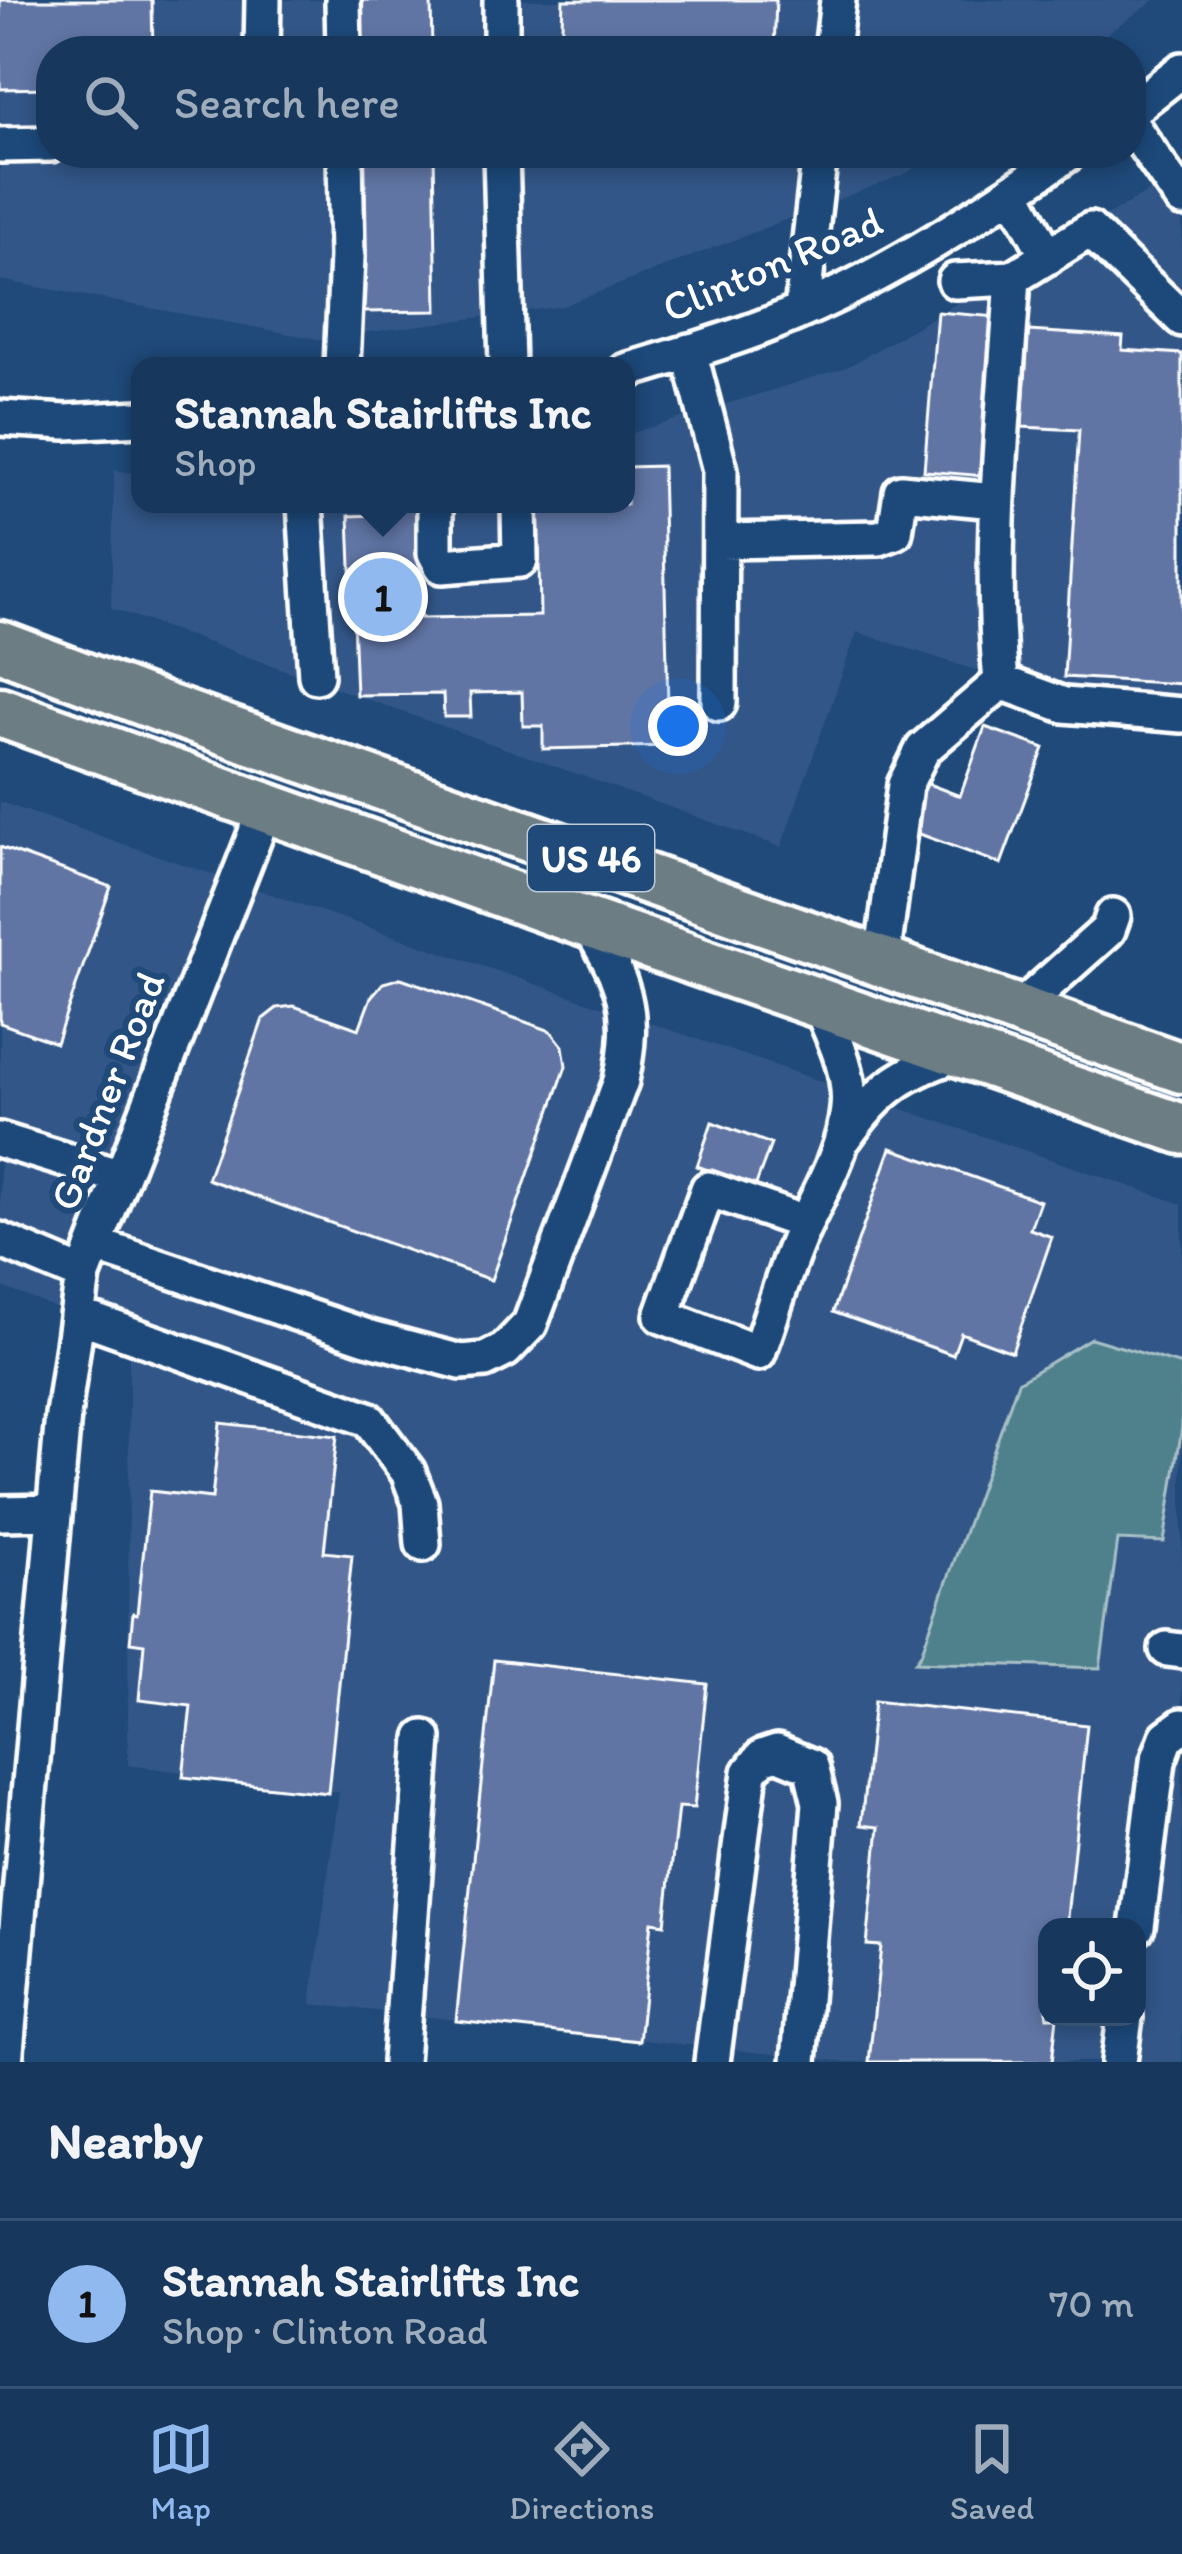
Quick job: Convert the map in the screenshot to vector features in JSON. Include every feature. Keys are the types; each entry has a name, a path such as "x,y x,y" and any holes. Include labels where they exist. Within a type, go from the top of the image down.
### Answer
{"highway":[{"path":"0,627 161,707"},
{"name":"US 46","path":"0,646 1182,1068"},
{"name":"US 46","path":"0,712 1182,1130"}],"street":[{"path":"262,0 262,36"},
{"path":"343,0 344,36"},
{"path":"501,0 501,36"},
{"path":"834,36 838,0"},
{"path":"1146,98 1182,70"},
{"path":"0,145 36,144"},
{"path":"1146,147 1182,199"},
{"path":"342,357 345,168"},
{"path":"500,168 507,357"},
{"path":"802,309 818,168"},
{"name":"Clinton Road","path":"635,368 802,309 879,273 1048,168"},
{"path":"1012,192 1048,257"},
{"path":"955,281 1013,278 1090,230 1182,319"},
{"path":"1000,682 995,501 1013,278"},
{"path":"689,351 720,470 719,704"},
{"path":"0,418 66,422 131,418"},
{"path":"720,541 879,538 895,532 902,492 995,501"},
{"path":"306,513 316,676"},
{"path":"434,513 435,554 442,566 520,560 519,513"},
{"path":"1000,682 1064,705 1182,715"},
{"path":"882,961 905,785 923,748 1000,682"},
{"name":"Gardner Road","path":"5,2062 11,1869 77,1315 89,1260 256,833 262,805"},
{"path":"1018,1010 1108,930 1113,916"},
{"path":"0,1240 89,1260 461,1363 485,1360 505,1350 530,1324 621,1082 628,1049 620,976 586,922"},
{"path":"805,1223 708,1190 662,1316 758,1353 805,1223 841,1143 849,1106 843,1058 819,1003"},
{"path":"841,1143 876,1096 897,1079 962,1053"},
{"path":"0,1140 121,1177"},
{"path":"77,1315 368,1419 407,1472 420,1503 423,1544"},
{"path":"0,1513 54,1512"},
{"path":"1138,1918 1158,1761 1167,1737 1182,1726"},
{"path":"400,2062 424,1738"},
{"path":"714,2048 749,1772 762,1757 778,1752 811,1766 820,1803 799,2062"},
{"path":"1119,2062 1124,2026"}],"shaded area":[{"path":"0,0 1155,0 1103,36 36,36 36,168 914,168 563,306 318,339 0,280"},
{"path":"1182,168 1182,736 857,632 781,847 111,608 114,470 131,473 131,513 635,513 635,432 847,367"},
{"path":"0,802 1182,1204 1182,2062 847,2062 311,2004 339,1792 128,1765 129,1337 0,1286"}],"green space":[{"path":"1091,1338 1182,1365 1182,1427 1164,1542 1118,1540 1100,1668 915,1662 1018,1382"}],"building":[{"path":"0,0 152,0 153,36 36,36 36,88 0,89"},
{"path":"356,0 431,0 432,36 357,36"},
{"path":"563,0 776,0 775,36 562,36"},
{"path":"359,168 434,168 437,311 362,312"},
{"path":"937,312 998,317 985,476 924,471"},
{"path":"1028,331 1123,337 1122,350 1182,354 1182,684 1064,677 1079,430 1022,427"},
{"path":"662,466 669,746 543,749 543,726 523,726 522,692 470,693 471,717 444,717 443,694 356,695 349,516 418,513 421,618 540,616 538,513 635,513 635,467"},
{"path":"985,727 1044,748 1001,864 906,829 923,782 960,796"},
{"path":"0,847 111,887 56,1043 0,1023"},
{"path":"401,978 551,1031 563,1046 566,1066 491,1280 207,1179 263,1019 277,1008 294,1006 359,1029 371,997 383,983"},
{"path":"712,1122 771,1144 755,1187 697,1166"},
{"path":"891,1148 1040,1201 1030,1229 1052,1237 1012,1352 961,1333 953,1355 833,1312"},
{"path":"220,1423 337,1436 324,1552 352,1555 328,1793 183,1777 191,1706 139,1700 144,1644 130,1642 150,1491 212,1498"},
{"path":"494,1660 707,1684 694,1808 678,1807 665,1924 652,1922 639,2041 456,2021"},
{"path":"874,1701 1087,1725 1067,1918 1038,1918 1038,2026 1056,2026 1052,2062 869,2062 881,1946 867,1945 879,1827 861,1825"}],"place":[{"name":"Stannah Stairlifts Inc","path":"383,597"}]}
